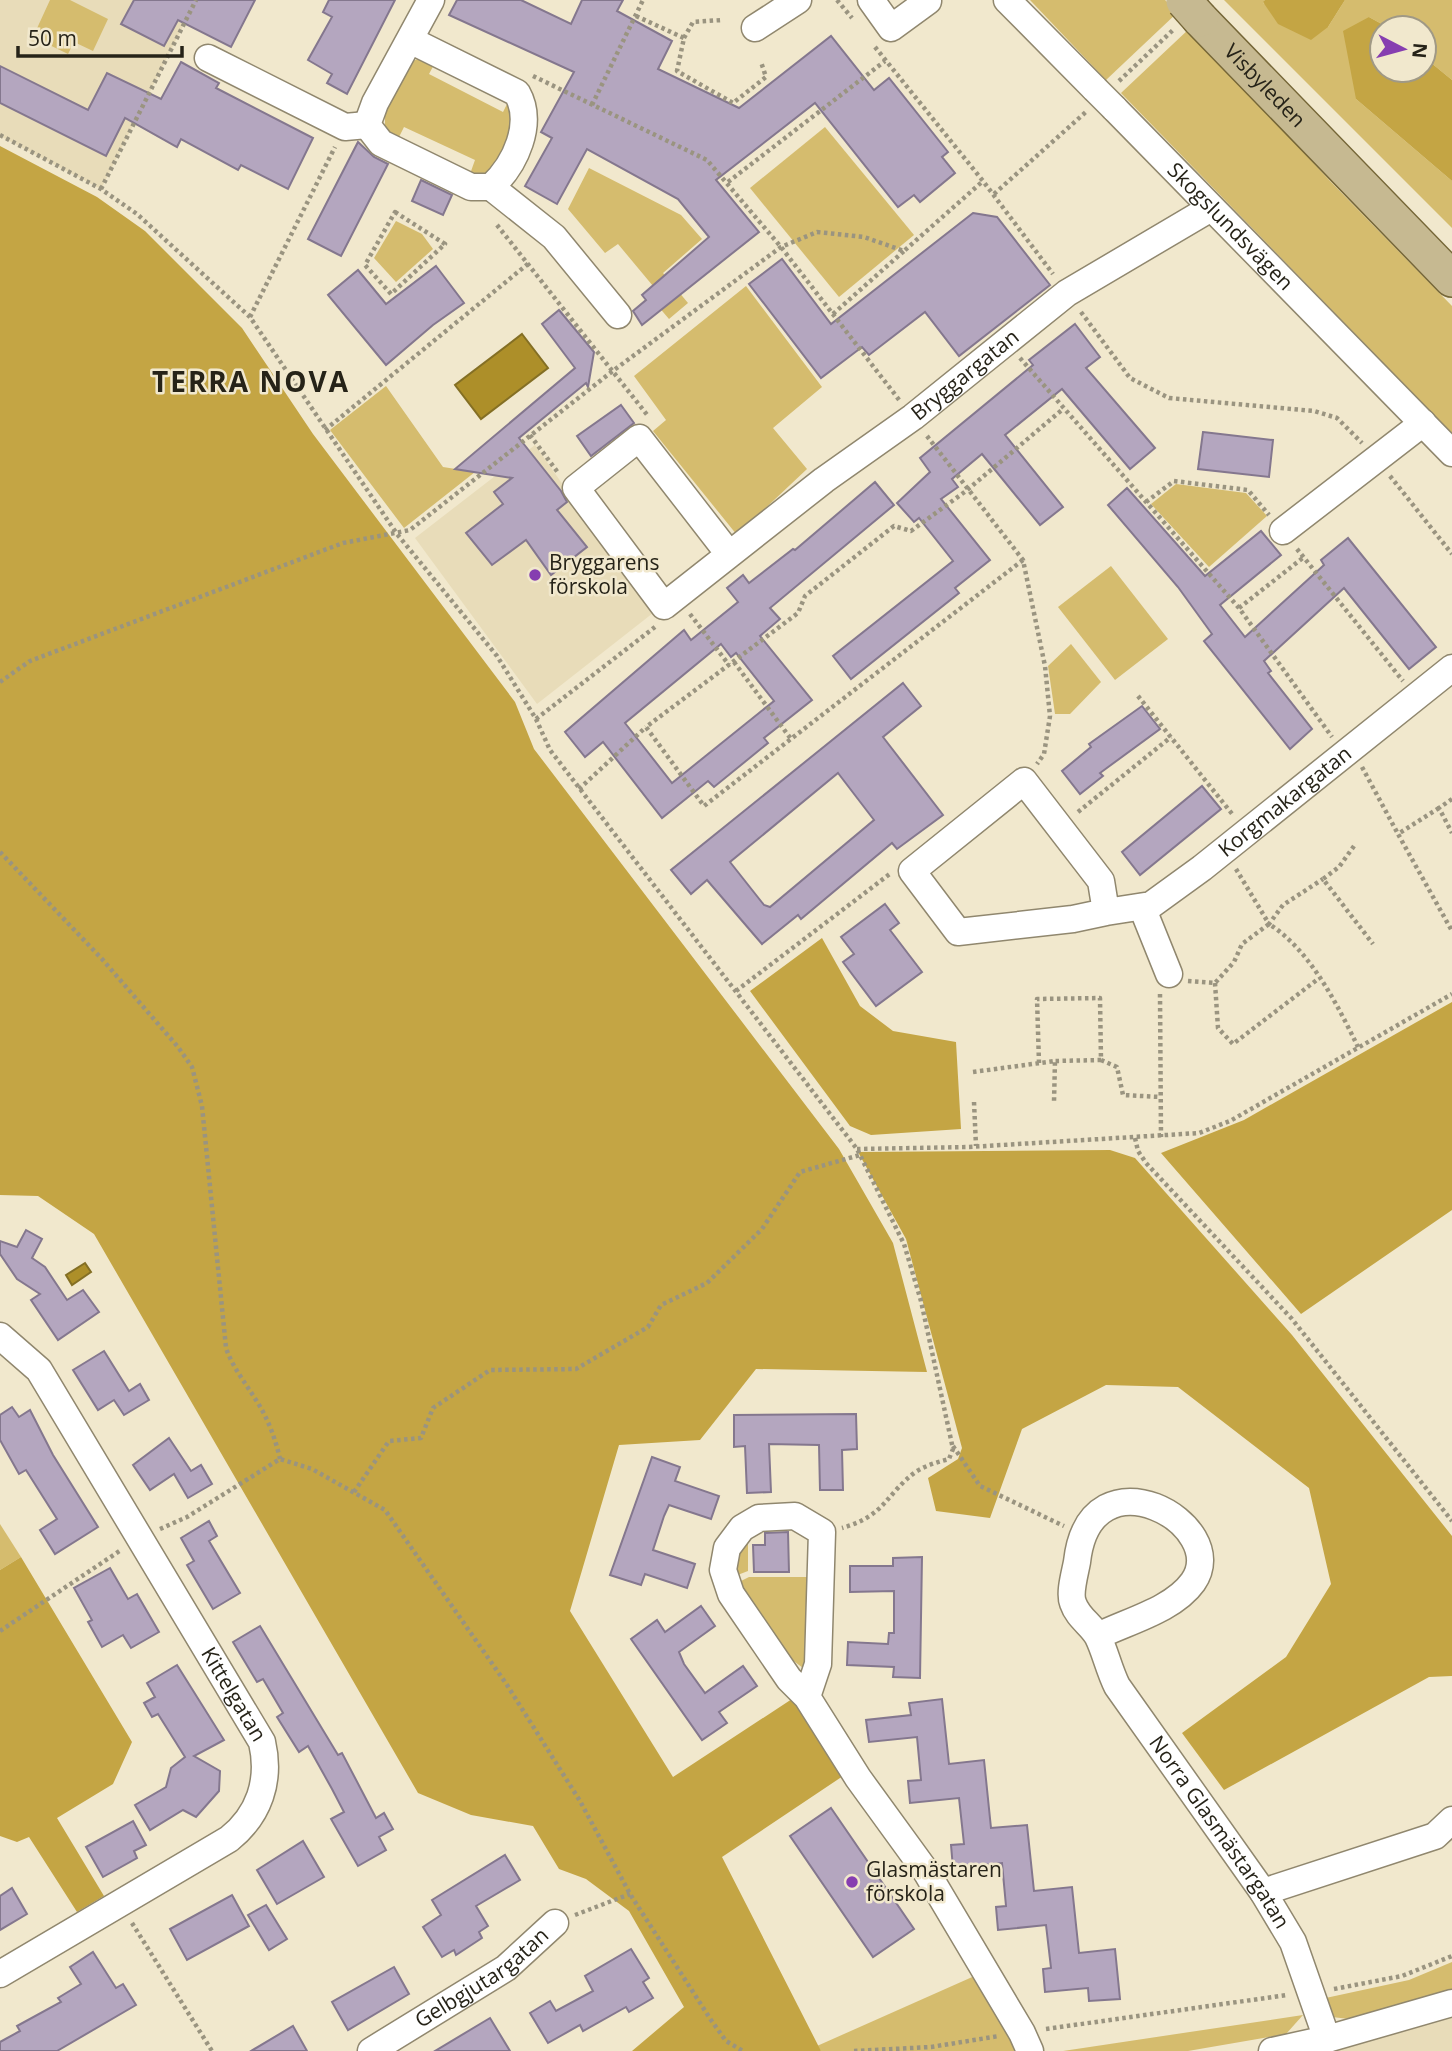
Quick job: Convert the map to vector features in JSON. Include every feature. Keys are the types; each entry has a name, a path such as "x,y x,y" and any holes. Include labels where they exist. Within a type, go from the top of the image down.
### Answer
{"main road":[{"name":"Visbyleden","path":"1189,7 1348,168 1452,279"},
{"name":"Visbyleden","path":"1348,168 1452,262"}],"street":[{"path":"356,126 375,103 431,0"},
{"path":"755,28 798,0"},
{"path":"871,0 891,28 928,1"},
{"name":"Skogslundsvägen","path":"1007,0 1452,453"},
{"path":"410,40 517,93 524,106 526,123 504,175 491,187"},
{"path":"208,58 356,126 381,143 471,187 491,187 554,237 618,316"},
{"name":"Bryggargatan","path":"639,438 576,488 664,606 824,480 913,417 1067,293 1211,208"},
{"path":"1283,531 1423,423"},
{"path":"639,438 729,554"},
{"name":"Korgmakargatan","path":"1024,781 912,872 958,932 1073,919 1151,905 1347,763 1415,697 1452,668"},
{"path":"1024,781 1101,881 1106,912"},
{"path":"1142,907 1169,974"},
{"name":"Kittelgatan","path":"0,1336 39,1370 262,1742 266,1758 257,1808 247,1825 229,1839 120,1905 0,1974"},
{"path":"1082,1535 1093,1517 1107,1506 1143,1502 1179,1520 1195,1539 1200,1560 1195,1579 1180,1598 1098,1636"},
{"path":"807,1697 818,1664 822,1532 795,1516 759,1518 742,1528 727,1548 723,1570 732,1594 789,1679 807,1697 858,1778 928,1873 1026,2042"},
{"name":"Norra Glasmästargatan","path":"1082,1535 1072,1601 1083,1623 1098,1636 1105,1662 1117,1686 1263,1892 1293,1942 1327,2039"},
{"path":"1263,1892 1435,1836 1452,1820"},
{"name":"Gelbgjutargatan","path":"371,2051 506,1968 555,1923"},
{"path":"1272,2051 1327,2039 1452,2003"}],"path":[{"path":"101,189 196,0"},
{"path":"592,104 643,0"},
{"path":"837,0 858,25"},
{"path":"636,16 684,38"},
{"path":"722,20 693,22 684,38 677,71 733,103 766,77 761,62"},
{"path":"872,43 984,181 1130,378 1168,398 1314,411 1337,418 1377,459 1452,554"},
{"path":"728,182 886,61"},
{"path":"527,73 707,160 781,247 913,417 966,491 1023,560 1045,666 1050,716 1044,754 1024,781"},
{"path":"250,317 356,126"},
{"path":"0,135 101,189 154,228 250,317 397,534 497,656 536,719 550,750 857,1149 904,1244 921,1301 953,1445 980,1486 1082,1535"},
{"path":"833,314 984,181"},
{"path":"491,187 493,220 648,416 639,438"},
{"path":"395,212 445,244 391,294 365,265 395,212"},
{"path":"0,682 30,661 342,543 410,530 614,370 781,247 817,232 864,237 904,251"},
{"path":"325,430 529,263"},
{"path":"1006,341 1239,608 1347,763 1360,763 1452,931"},
{"path":"579,789 646,727 798,613 805,596 894,526 911,531 966,491 1063,409"},
{"path":"1146,502 1174,481 1248,490 1415,697"},
{"path":"1239,608 1304,558"},
{"path":"646,727 704,806 1023,560"},
{"path":"684,605 791,739"},
{"path":"536,719 665,619"},
{"path":"1138,696 1236,818"},
{"path":"1069,819 1171,737"},
{"path":"1398,834 1452,799"},
{"path":"1439,808 1452,833"},
{"path":"1318,979 1233,1044 1218,1028 1215,983 1234,962 1241,944 1269,924 1283,905 1339,867 1354,846"},
{"path":"0,852 102,959 192,1067 202,1107 226,1348 230,1361 257,1400 275,1437 280,1459"},
{"path":"1232,862 1269,924 1283,933 1336,1003 1358,1047"},
{"path":"736,991 901,865"},
{"path":"1323,879 1373,944"},
{"path":"1161,1137 1160,982 1169,974 1196,983 1215,983"},
{"path":"857,1149 976,1146 1199,1133 1230,1121 1452,993"},
{"path":"1039,1063 1037,999 1100,998 1101,1060"},
{"path":"973,1072 1055,1061 1101,1060 1117,1067 1123,1096 1160,1097"},
{"path":"1054,1102 1055,1061"},
{"path":"974,1102 976,1146"},
{"path":"1135,1138 1146,1163 1292,1319 1452,1521"},
{"path":"354,1492 389,1441 421,1438 433,1408 491,1370 576,1369 648,1327 661,1305 707,1283 762,1229 800,1172 860,1155"},
{"path":"822,1532 868,1519 914,1473 949,1459 953,1445"},
{"path":"0,1631 139,1538 187,1517 280,1459 312,1469 354,1492 385,1510 507,1685 580,1801 630,1894 726,2041 743,2051"},
{"path":"555,1923 630,1894"},
{"path":"120,1905 212,2051"},
{"path":"854,2051 1026,2042 1402,1976 1452,1956"}],"shaded area":[{"path":"0,0 196,0 101,189 0,136"},
{"path":"50,0 70,0 108,19 93,51 74,42 68,54 33,37"},
{"path":"1030,0 1165,0 1178,12 1106,80"},
{"path":"1224,0 1265,0 1263,3 1328,27 1345,0 1452,0 1452,80 1438,68 1438,14 1368,14 1356,99 1452,181 1452,228"},
{"path":"1345,0 1328,27 1311,40 1278,24 1263,2"},
{"path":"1368,18 1368,84 1438,84 1438,68 1452,80 1452,181 1356,99 1343,31"},
{"path":"1190,28 1330,181 1452,306 1452,434 1121,93"},
{"path":"425,56 437,59 429,74 503,112 510,98 516,117 496,169 489,175 470,174 475,160 404,127 397,141 385,129 385,107 408,63"},
{"path":"825,127 914,235 839,297 750,188"},
{"path":"0,146 97,197 145,231 242,328 313,434 515,702 534,749 839,1149 893,1243 927,1372 756,1369 700,1440 619,1445 570,1611 673,1777 795,1697 843,1776 722,1857 821,2051 632,2051 684,2007 629,1911 586,1879 559,1869 533,1826 471,1815 418,1793 94,1234 38,1196 0,1195"},
{"path":"589,168 681,215 702,239 663,273 688,303 669,319 646,292 653,286 618,244 605,253 568,209"},
{"path":"396,221 422,234 433,249 396,282 374,258"},
{"path":"746,286 822,387 773,428 807,469 737,535 653,431 666,420 634,376"},
{"path":"522,334 548,368 481,419 455,385"},
{"path":"386,386 443,467 475,472 404,528 330,430"},
{"name":"Bryggarens förskola","path":"535,445 653,613 537,704 415,538"},
{"path":"1176,484 1246,493 1267,516 1209,567 1151,504"},
{"path":"1111,566 1168,639 1115,680 1058,607"},
{"path":"1071,644 1101,682 1070,714 1055,714 1048,666"},
{"path":"822,938 860,1006 893,1031 956,1042 961,1129 871,1135 850,1126 750,991"},
{"path":"1452,1002 1452,1210 1301,1314 1161,1153 1244,1120"},
{"path":"1110,1150 1135,1158 1292,1335 1452,1536 1452,1676 1429,1677 1224,1790 1182,1733 1286,1657 1331,1584 1309,1488 1178,1387 1106,1385 1022,1429 990,1518 936,1511 928,1478 958,1459 962,1448 906,1239 858,1152"},
{"path":"85,1263 91,1272 72,1285 66,1275"},
{"path":"0,1524 21,1557 0,1570"},
{"path":"740,1543 748,1544 748,1571 735,1576"},
{"path":"21,1557 132,1742 113,1784 57,1818 104,1896 77,1912 29,1837 17,1842 0,1836 0,1570"},
{"path":"749,1577 809,1577 810,1658 803,1668 791,1659 739,1587 741,1581"},
{"path":"1452,1962 1452,1991 1438,1995 1349,2019 1332,2017 1321,1999 1409,1980"},
{"path":"979,1974 1020,2051 821,2051 817,2046"},
{"path":"1303,2015 1286,2034 1188,2051 1063,2051"},
{"path":"1452,2016 1452,2051 1328,2051"}],"building":[{"path":"134,0 255,0 231,47 178,20 164,46 121,24"},
{"path":"329,0 395,0 347,94 327,83 332,74 308,60 332,17 323,12"},
{"path":"457,0 521,0 571,24 582,0 623,0 617,11 672,41 658,69 739,108 831,36 874,90 889,78 948,152 942,157 955,173 920,202 914,195 898,207 815,103 716,180 759,232 642,325 633,311 646,300 642,295 709,237 678,199 587,149 557,204 525,186 552,138 541,132 574,72 449,15"},
{"path":"181,62 219,83 216,88 313,138 288,189 241,165 238,170 181,139 177,147 125,118 106,156 0,103 0,66 88,110 107,73 161,99"},
{"path":"358,142 374,157 388,164 341,256 308,239"},
{"path":"421,180 452,195 443,215 412,201"},
{"path":"973,213 997,217 1050,285 959,356 925,312 869,355 862,347 821,378 749,284 782,259 831,324"},
{"path":"436,266 464,303 386,365 328,295 358,270 386,304"},
{"path":"559,310 594,352 588,387 586,383 519,438 561,491 567,502 557,510 587,547 551,575 526,540 492,565 466,533 503,504 494,492 512,478 455,469 575,368 542,324"},
{"path":"1075,324 1100,357 1086,368 1155,448 1130,469 1062,389 1005,435 1063,507 1040,525 982,454 952,479 958,487 941,499 990,560 955,588 959,593 851,679 833,656 953,561 919,518 914,522 897,503 930,472 920,458 1033,365 1029,360"},
{"path":"621,405 634,423 591,456 577,436"},
{"path":"1203,432 1273,440 1269,477 1198,469"},
{"path":"875,482 894,505 770,608 780,619 760,636 812,700 764,738 768,743 714,787 708,781 662,818 603,742 585,757 565,732 684,630 691,640 738,602 727,588 743,575 749,583 795,550","holes":["721,644 731,657 736,653 774,701 672,783 625,723"]},
{"path":"1127,488 1205,576 1261,531 1281,555 1220,605 1245,637 1324,565 1321,560 1348,538 1436,647 1409,669 1344,588 1264,661 1271,671 1268,673 1312,729 1290,749 1204,641 1212,634 1178,587 1108,505"},
{"path":"903,683 921,706 883,737 943,815 897,849 892,843 801,919 798,915 762,944 707,880 691,894 671,870","holes":["838,773 874,820 770,907 764,905 730,862"]},
{"path":"1142,706 1160,729 1100,773 1103,776 1080,794 1062,771 1091,747 1089,744"},
{"path":"1202,786 1221,809 1140,875 1122,852"},
{"path":"885,904 899,923 890,930 922,972 876,1006 843,962 854,954 841,937"},
{"path":"26,1230 42,1239 32,1258 45,1267 67,1300 83,1290 99,1312 58,1340 31,1300 40,1294 17,1279 0,1254 0,1241 17,1247"},
{"path":"104,1351 129,1391 140,1384 149,1400 124,1415 114,1400 98,1410 73,1370"},
{"path":"12,1407 19,1417 30,1410 53,1455 98,1527 55,1554 40,1530 57,1519 26,1470 19,1474 0,1440 0,1415"},
{"path":"856,1414 857,1449 842,1450 843,1490 820,1490 819,1445 769,1444 771,1492 747,1493 745,1446 734,1447 734,1415"},
{"path":"169,1438 191,1471 201,1465 212,1484 188,1498 174,1474 150,1490 133,1465"},
{"path":"652,1457 680,1467 675,1481 719,1496 711,1519 669,1505 664,1516 653,1550 695,1564 687,1588 645,1574 641,1585 610,1575"},
{"path":"209,1521 217,1536 209,1541 240,1593 213,1609 187,1565 194,1561 181,1538"},
{"path":"788,1532 789,1572 754,1572 753,1545 765,1545 765,1533"},
{"path":"922,1557 920,1678 893,1677 894,1667 847,1665 848,1642 888,1644 889,1633 894,1633 894,1591 850,1592 850,1566 893,1566 893,1558"},
{"path":"110,1568 128,1599 137,1594 159,1632 131,1648 123,1635 102,1647 88,1622 92,1620 74,1588"},
{"path":"701,1606 715,1626 679,1652 684,1664 705,1693 743,1666 757,1686 719,1712 727,1723 702,1740 631,1639 657,1620 665,1632"},
{"path":"260,1626 338,1755 342,1753 376,1818 384,1813 393,1829 379,1837 386,1850 358,1866 331,1819 344,1812 332,1789 308,1746 299,1752 277,1717 283,1713 263,1679 257,1682 233,1642"},
{"path":"177,1665 224,1740 194,1756 220,1771 219,1791 196,1817 183,1810 150,1830 135,1805 166,1787 171,1768 185,1757 158,1714 152,1717 144,1703 155,1697 147,1683"},
{"path":"942,1699 949,1764 984,1760 991,1828 1027,1825 1034,1891 1072,1887 1079,1953 1115,1949 1120,1999 1089,2001 1088,1988 1045,1992 1043,1969 1051,1968 1046,1925 998,1930 996,1907 1006,1906 1002,1863 953,1868 951,1845 964,1844 959,1798 910,1803 908,1781 921,1780 917,1737 869,1742 866,1720 911,1715 909,1703"},
{"name":"Glasmästaren förskola","path":"831,1808 914,1929 873,1957 790,1836"},
{"path":"133,1821 146,1845 134,1851 137,1858 103,1877 86,1847"},
{"path":"303,1841 324,1877 277,1904 257,1870"},
{"path":"505,1855 520,1880 476,1906 488,1926 479,1932 482,1938 456,1955 454,1950 442,1957 423,1927 441,1915 432,1900"},
{"path":"12,1888 27,1914 0,1930 0,1896"},
{"path":"232,1895 249,1926 187,1960 170,1929"},
{"path":"266,1905 287,1939 269,1950 248,1915"},
{"path":"631,1949 649,1978 643,1982 653,1998 629,2012 626,2007 583,2031 580,2025 548,2043 530,2013 550,2001 556,2011 593,1991 585,1976"},
{"path":"93,1952 116,1988 123,1984 136,2005 57,2051 0,2051 0,2042 20,2031 17,2026 61,2002 58,1998 81,1984 70,1967"},
{"path":"394,1967 409,1994 348,2030 332,2002"},
{"path":"490,2018 510,2051 435,2051"},
{"path":"293,2026 307,2051 251,2051"}],"place":[{"name":"Bryggarens förskola","path":"535,575"},
{"name":"Glasmästaren förskola","path":"852,1882"}],"district":[{"name":"TERRA NOVA","path":"251,382"}]}
